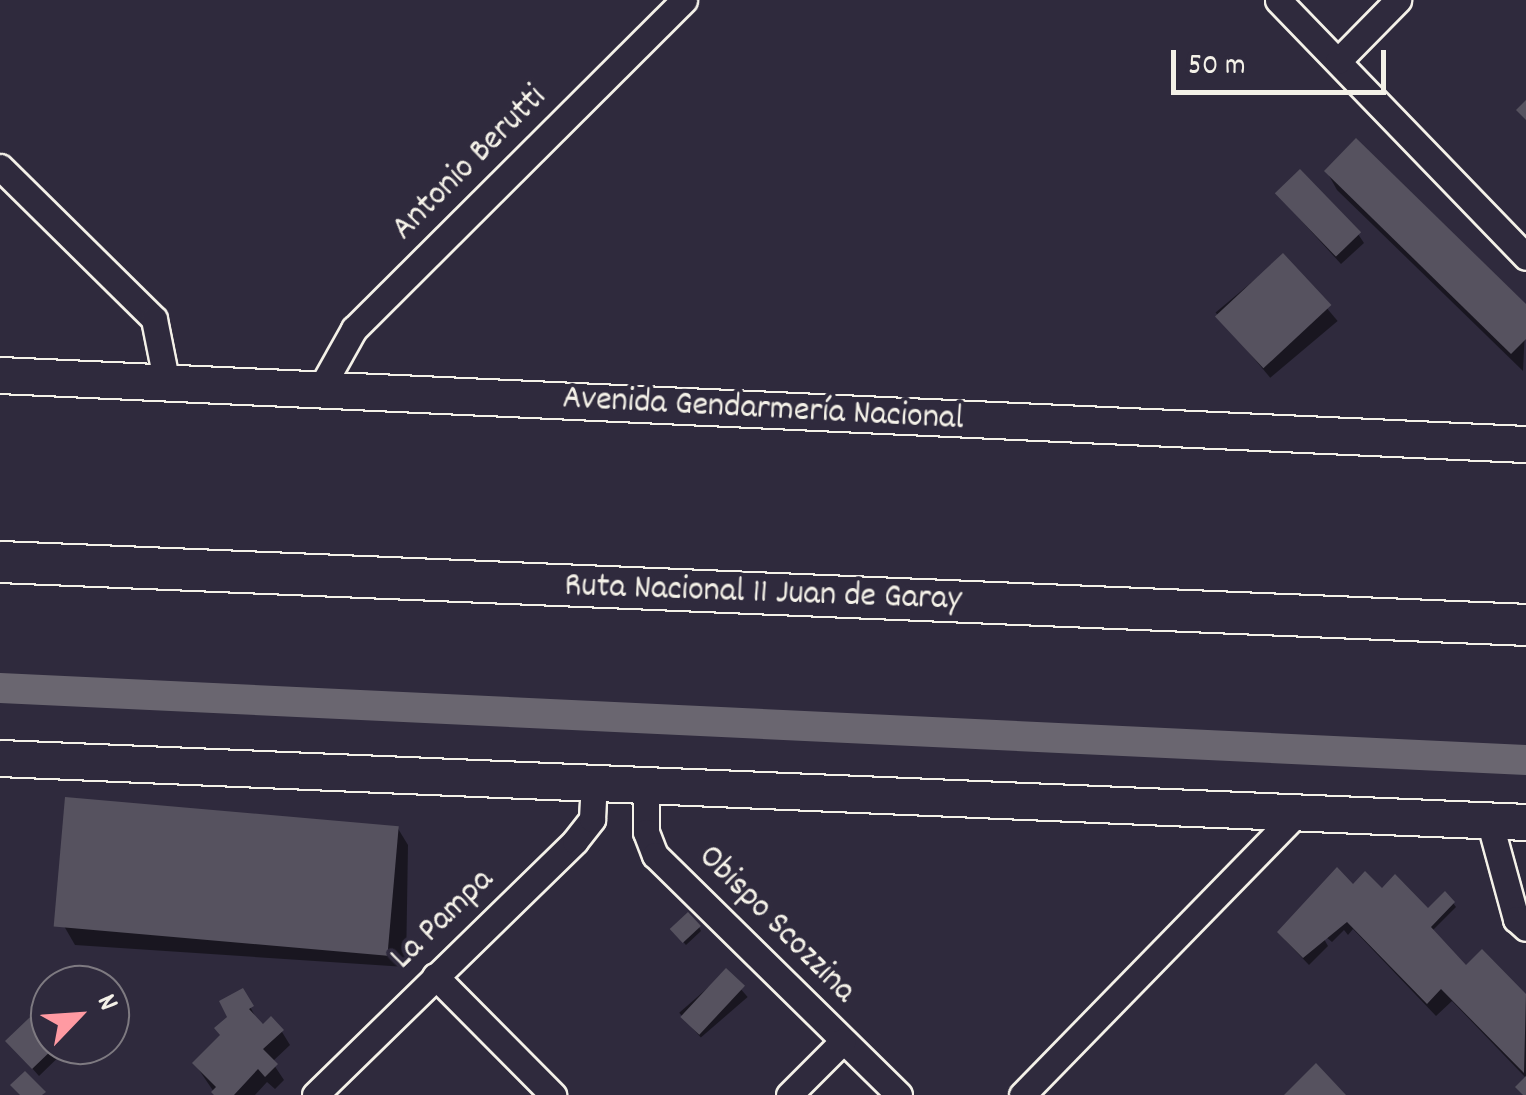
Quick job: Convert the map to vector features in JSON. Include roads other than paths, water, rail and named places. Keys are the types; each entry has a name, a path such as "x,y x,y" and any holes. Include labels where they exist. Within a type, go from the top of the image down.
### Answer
{"highway":[{"name":"Ruta Nacional 11 Juan de Garay","path":"0,562 1526,626"}],"main road":[{"name":"Avenida Gendarmería Nacional","path":"0,375 1526,444"},
{"path":"0,758 1526,822"}],"street":[{"path":"1278,0 1526,258"},
{"path":"1338,61 1398,0"},
{"name":"Antonio Berutti","path":"321,388 354,329 680,1"},
{"path":"0,167 154,320 167,384"},
{"name":"La Pampa","path":"314,1095 575,841 592,819 594,783"},
{"name":"Obispo Scozzina","path":"646,785 646,832 655,855 899,1095"},
{"path":"1022,1095 1298,812"},
{"path":"1489,820 1516,919 1526,928"},
{"path":"435,976 553,1095"},
{"path":"789,1095 843,1041"}],"waterway":[{"path":"0,688 1526,760"}]}
